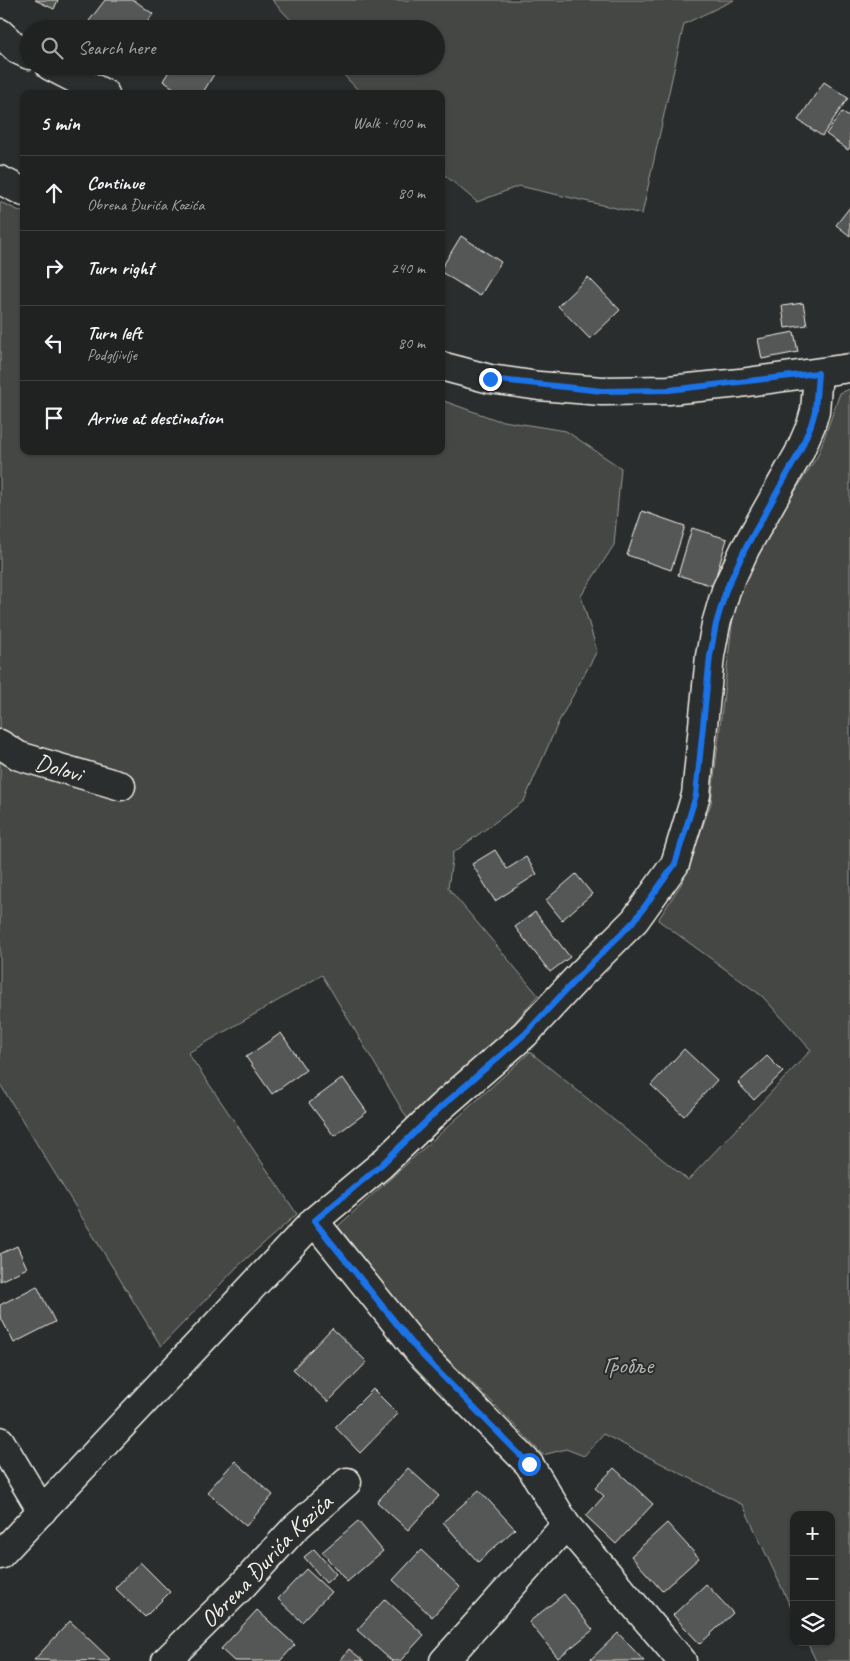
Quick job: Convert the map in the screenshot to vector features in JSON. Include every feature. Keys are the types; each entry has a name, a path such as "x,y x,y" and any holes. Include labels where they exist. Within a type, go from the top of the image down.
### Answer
{"street":[{"path":"0,33 20,51"},
{"path":"68,75 97,90"},
{"path":"0,180 20,190"},
{"path":"445,367 490,379 602,391 669,390 850,368"},
{"path":"0,1556 314,1221 381,1165 441,1107 525,1034 635,920 675,864 696,795 710,656 716,624 726,590 745,549 799,453 811,425 815,411 818,373"},
{"name":"Dolovi","path":"0,744 19,756 121,786"},
{"path":"314,1221 420,1353 529,1464 566,1525 682,1661"},
{"path":"0,1441 42,1511"},
{"name":"Obrena Đurića Kozića","path":"166,1661 241,1588 294,1529 347,1482"},
{"path":"444,1661 566,1525"}],"green space":[{"path":"272,0 734,0 684,24 642,214 519,186 477,202 445,175 445,90 358,90 344,75 445,75 445,20 291,20"},
{"path":"0,202 20,211 20,455 445,455 445,401 497,420 566,431 621,468 614,545 581,596 597,651 559,721 524,801 453,853 448,888 538,995 498,1042 410,1123 322,975 188,1053 297,1214 237,1267 161,1346 0,1084"},
{"name":"Гробље","path":"850,389 850,1661 816,1661 809,1646 835,1646 835,1511 790,1511 790,1605 743,1505 603,1434 584,1456 566,1449 543,1455 424,1336 338,1226 530,1052 688,1180 811,1050 762,996 658,920 683,881 711,803 735,599 772,528 818,455 840,393"}],"building":[{"path":"35,0 58,0 54,9"},
{"path":"105,0 134,0 153,14 149,20 90,20"},
{"path":"167,75 214,75 204,90 177,90 163,81"},
{"path":"824,82 848,98 822,136 798,120"},
{"path":"842,112 850,118 850,147 848,150 826,134"},
{"path":"850,207 850,236 836,225"},
{"path":"461,236 501,262 480,296 445,274 445,262"},
{"path":"588,277 620,310 590,339 558,306"},
{"path":"803,303 807,325 785,328 782,306"},
{"path":"794,332 798,352 762,359 758,339"},
{"path":"642,511 685,526 671,570 627,555"},
{"path":"692,528 727,539 713,586 678,575"},
{"path":"495,850 507,869 526,857 537,874 495,901 472,864"},
{"path":"576,874 592,894 562,920 546,900"},
{"path":"535,912 570,957 550,972 515,927"},
{"path":"281,1033 306,1070 272,1094 246,1057"},
{"path":"684,1049 717,1080 684,1116 651,1085"},
{"path":"767,1056 783,1072 754,1100 738,1083"},
{"path":"343,1078 367,1112 334,1136 309,1103"},
{"path":"17,1246 27,1268 0,1281 0,1254"},
{"path":"37,1286 55,1322 14,1343 0,1316 0,1305"},
{"path":"332,1328 367,1362 328,1402 293,1369"},
{"path":"373,1389 398,1414 360,1453 335,1427"},
{"path":"235,1461 273,1495 246,1526 207,1492"},
{"path":"408,1468 439,1496 408,1530 377,1502"},
{"path":"614,1468 653,1504 616,1544 586,1516 604,1496 595,1488"},
{"path":"479,1490 515,1529 478,1562 443,1522"},
{"path":"358,1521 383,1551 347,1582 322,1552"},
{"path":"667,1523 699,1558 662,1591 631,1556"},
{"path":"314,1549 336,1574 326,1583 304,1557"},
{"path":"421,1550 460,1587 432,1617 393,1580"},
{"path":"140,1562 170,1592 145,1617 115,1588"},
{"path":"306,1569 331,1592 302,1622 278,1599"},
{"path":"706,1584 733,1613 700,1644 673,1615"},
{"path":"564,1594 593,1630 558,1658 529,1622"},
{"path":"385,1599 424,1635 400,1661 392,1661 357,1630"},
{"path":"257,1610 295,1645 280,1661 234,1661 221,1649"},
{"path":"70,1621 111,1660 34,1660"},
{"path":"618,1633 644,1661 589,1661"},
{"path":"349,1649 364,1661 340,1661"}],"route":[{"path":"490,379 539,386 602,391 669,390 818,373 815,411 811,425 799,453 745,549 731,578 716,624 710,656 696,795 675,864 635,920 525,1034 441,1107 381,1165 314,1221 420,1353 529,1464"}]}
